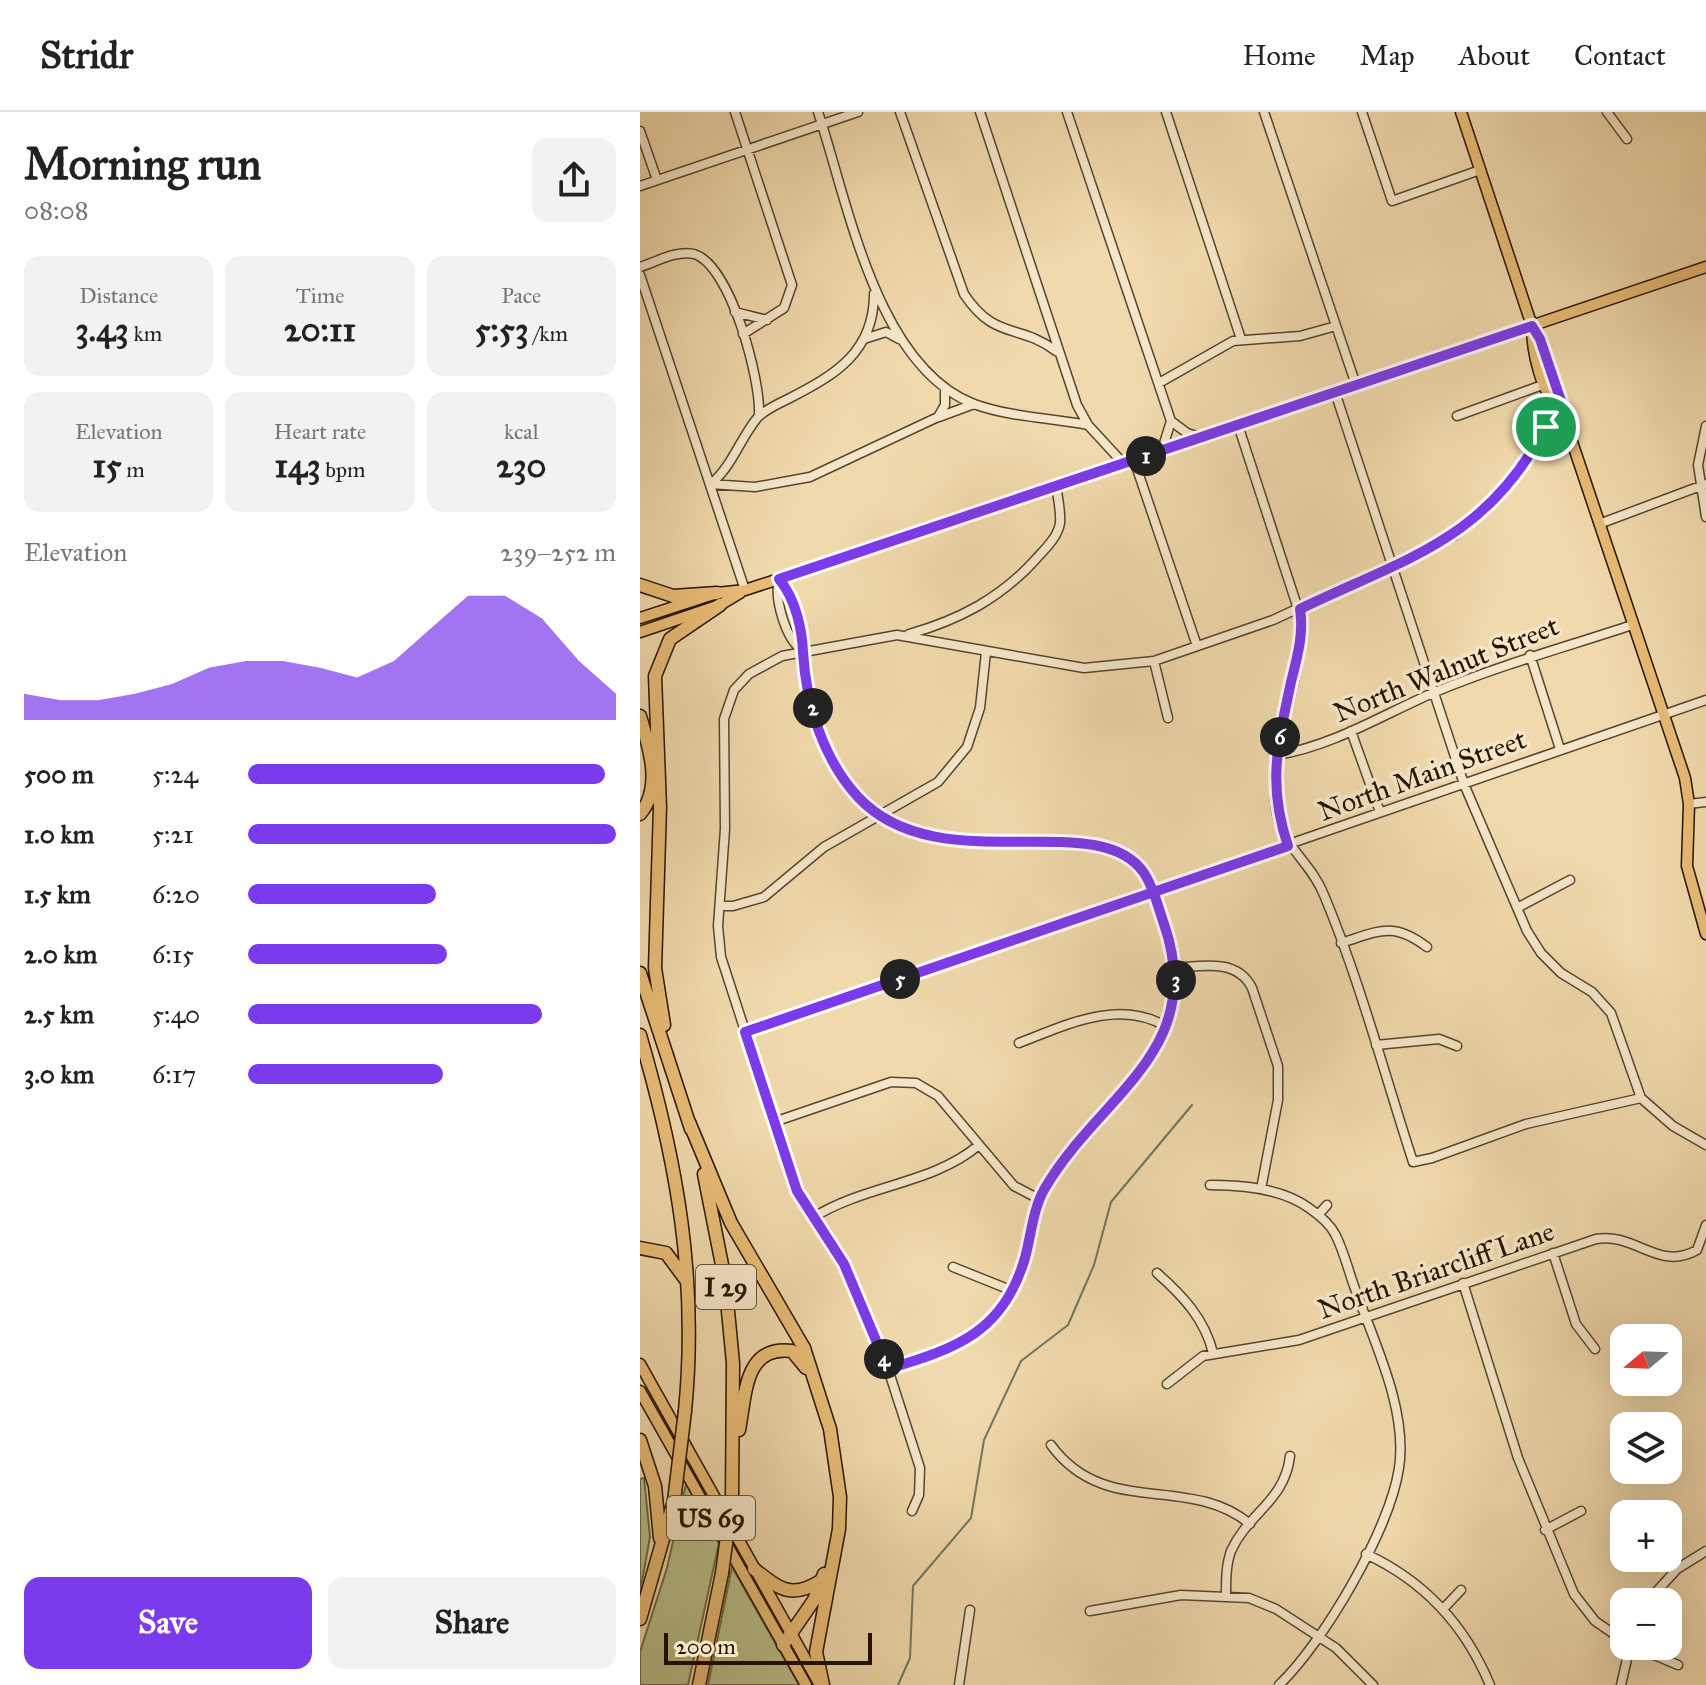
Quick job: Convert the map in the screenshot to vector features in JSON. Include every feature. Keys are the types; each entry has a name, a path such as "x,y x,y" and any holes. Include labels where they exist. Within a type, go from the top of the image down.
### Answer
{"highway":[{"path":"640,585 673,596 719,599"},
{"path":"665,1048 654,955 660,807 655,676 670,639 719,599"},
{"path":"640,716 653,777 652,794 640,814"},
{"name":"I 29","path":"640,973 703,1164 725,1280 733,1363 732,1500 722,1573 699,1685"},
{"name":"I 29","path":"640,1035 664,1117 681,1202 691,1354 674,1501 661,1557 640,1619"},
{"path":"689,1122 731,1223 804,1348 830,1429 840,1497 839,1529 816,1652 822,1685"},
{"path":"640,1248 666,1253 688,1284"},
{"path":"734,1456 750,1369 768,1351 792,1351 806,1368 829,1451 833,1525 822,1580 814,1600 783,1645"},
{"path":"640,1440 655,1486 661,1557"},
{"path":"754,1569 780,1590 807,1589 822,1580"}],"main road":[{"path":"1461,112 1532,326 1540,339 1685,778 1689,804 1687,866 1705,926"},
{"path":"640,632 745,590 1706,267"},
{"path":"1532,326 1532,343 1545,384 1553,405 1562,412"},
{"path":"640,618 719,599"},
{"name":"US 69","path":"640,1364 822,1685"},
{"name":"US 69","path":"640,1391 806,1685"}],"street":[{"path":"735,112 792,280 787,304 768,320 743,334"},
{"path":"818,112 874,285 900,340"},
{"path":"640,186 858,112"},
{"path":"900,112 964,294 983,319 994,327 1037,339 1056,352"},
{"path":"980,112 1056,352 1077,405 1088,425 1128,462 1197,646"},
{"path":"1067,112 1171,421 1162,450"},
{"path":"1166,112 1241,339"},
{"path":"1264,112 1356,385"},
{"path":"1362,112 1392,201 1480,170"},
{"path":"1607,112 1627,139"},
{"path":"640,131 657,180"},
{"path":"640,267 675,255 693,254 714,271 743,334 759,393 759,415"},
{"path":"640,275 745,590"},
{"path":"710,484 723,472 741,437 759,415 831,378 851,359 863,339 874,302 874,285"},
{"path":"735,312 768,320"},
{"path":"1159,383 1216,347 1241,339 1300,336 1336,326"},
{"path":"1037,339 1049,328"},
{"path":"863,339 886,332 900,340 945,388 974,404 1088,425"},
{"path":"1457,416 1545,384"},
{"path":"938,417 945,405 945,388"},
{"path":"1335,392 1464,784 1517,908 1541,953 1561,973 1592,992 1611,1013 1641,1098 1673,1126 1706,1145"},
{"path":"759,393 777,405"},
{"path":"710,484 755,487 810,477 938,417 974,404"},
{"path":"1065,421 1077,405"},
{"path":"905,635 1084,668 1154,661 1300,609 1441,543 1486,510 1507,486 1546,427 1562,412"},
{"path":"1171,421 1187,433 1201,437"},
{"path":"1238,425 1300,609 1301,640 1277,755 1275,801 1288,846 1320,886 1413,1162 1526,1124 1641,1098"},
{"path":"1706,426 1698,465 1706,517"},
{"path":"723,472 728,483"},
{"path":"1599,524 1703,485"},
{"path":"912,1511 919,1495 920,1468 888,1369 844,1264 797,1191 721,957 724,719 734,690 749,674 782,656 905,635 930,628 988,602 1042,553 1060,524 1056,486"},
{"path":"779,579 776,591 793,642 803,651 821,738 847,785 871,810 891,822 926,835 964,843 1104,845 1122,852 1137,865 1153,892 1175,968 1174,1004 1155,1051 1074,1149 1039,1199 1013,1291 1000,1314 973,1337 888,1369"},
{"name":"North Walnut Street","path":"1277,755 1351,731 1434,693 1530,655 1632,625"},
{"path":"930,628 930,641"},
{"path":"720,906 733,906 764,897 817,852 938,782 965,752 980,708 986,652"},
{"path":"1530,655 1560,749"},
{"path":"1154,661 1168,718"},
{"name":"North Main Street","path":"745,1032 1706,700"},
{"path":"1351,731 1380,812"},
{"path":"1689,804 1706,802"},
{"path":"891,809 891,822"},
{"path":"871,810 871,821"},
{"path":"1517,908 1570,880"},
{"path":"1341,943 1388,928 1402,930 1427,947"},
{"path":"1175,968 1217,965 1232,969 1249,981 1277,1052 1279,1091 1261,1189"},
{"path":"1019,1043 1099,1015 1119,1013 1147,1018 1167,1027"},
{"path":"1376,1045 1439,1039 1457,1046"},
{"path":"774,1122 885,1083 911,1081 934,1093 1014,1186 1039,1199"},
{"path":"1279,1091 1291,1091"},
{"path":"814,1217 849,1199 937,1169 979,1145"},
{"path":"1210,1185 1261,1189 1290,1197 1318,1215 1335,1233 1365,1317 1401,1440 1395,1490 1366,1554 1318,1638 1279,1685"},
{"path":"1318,1215 1327,1205"},
{"name":"North Briarcliff Lane","path":"1167,1384 1195,1360 1213,1353 1274,1346 1607,1237 1631,1243 1668,1259 1683,1258 1697,1250 1706,1225"},
{"path":"1553,1253 1576,1324 1595,1349"},
{"path":"953,1267 1013,1291"},
{"path":"1157,1273 1180,1294 1200,1320 1213,1353"},
{"path":"1463,1283 1518,1458 1545,1530 1580,1604 1610,1633"},
{"path":"1051,1445 1075,1472 1104,1486 1211,1501 1233,1510 1250,1524"},
{"path":"1226,1595 1229,1558 1250,1524 1287,1479 1290,1456"},
{"path":"1545,1530 1581,1511"},
{"path":"1660,1588 1677,1569 1706,1551"},
{"path":"1366,1554 1410,1579 1443,1609 1473,1650 1490,1685"},
{"path":"1443,1609 1461,1590"},
{"path":"1090,1611 1181,1595 1249,1598 1276,1609 1348,1658 1373,1685"},
{"path":"959,1685 970,1610"},
{"path":"1621,1685 1628,1660"},
{"path":"1666,1660 1678,1665"}],"green space":[{"path":"644,1478 650,1537 640,1593 640,1479"},
{"path":"686,1484 719,1543 688,1685 640,1685 640,1652 667,1568"},
{"path":"732,1567 799,1685 708,1685"}],"waterway":[{"path":"898,1685 910,1658 913,1586 971,1518 984,1440 1021,1361 1068,1325 1094,1265 1111,1202 1192,1105"}],"route":[{"path":"1546,427 1498,498 1472,523 1435,547 1300,609 1301,640 1277,755 1275,801 1288,846 1153,892 745,1032 797,1191 844,1264 888,1369 961,1343 1000,1314 1024,1262 1039,1199 1046,1186 1155,1051 1174,1004 1175,968 1169,938 1153,892 1149,881 1144,872 1122,852 1104,845 1085,843 964,843 945,840 907,829 872,812 847,785 821,738 815,720 803,638 787,588 779,579 1532,326 1540,339 1561,401 1562,412 1546,427"}]}
